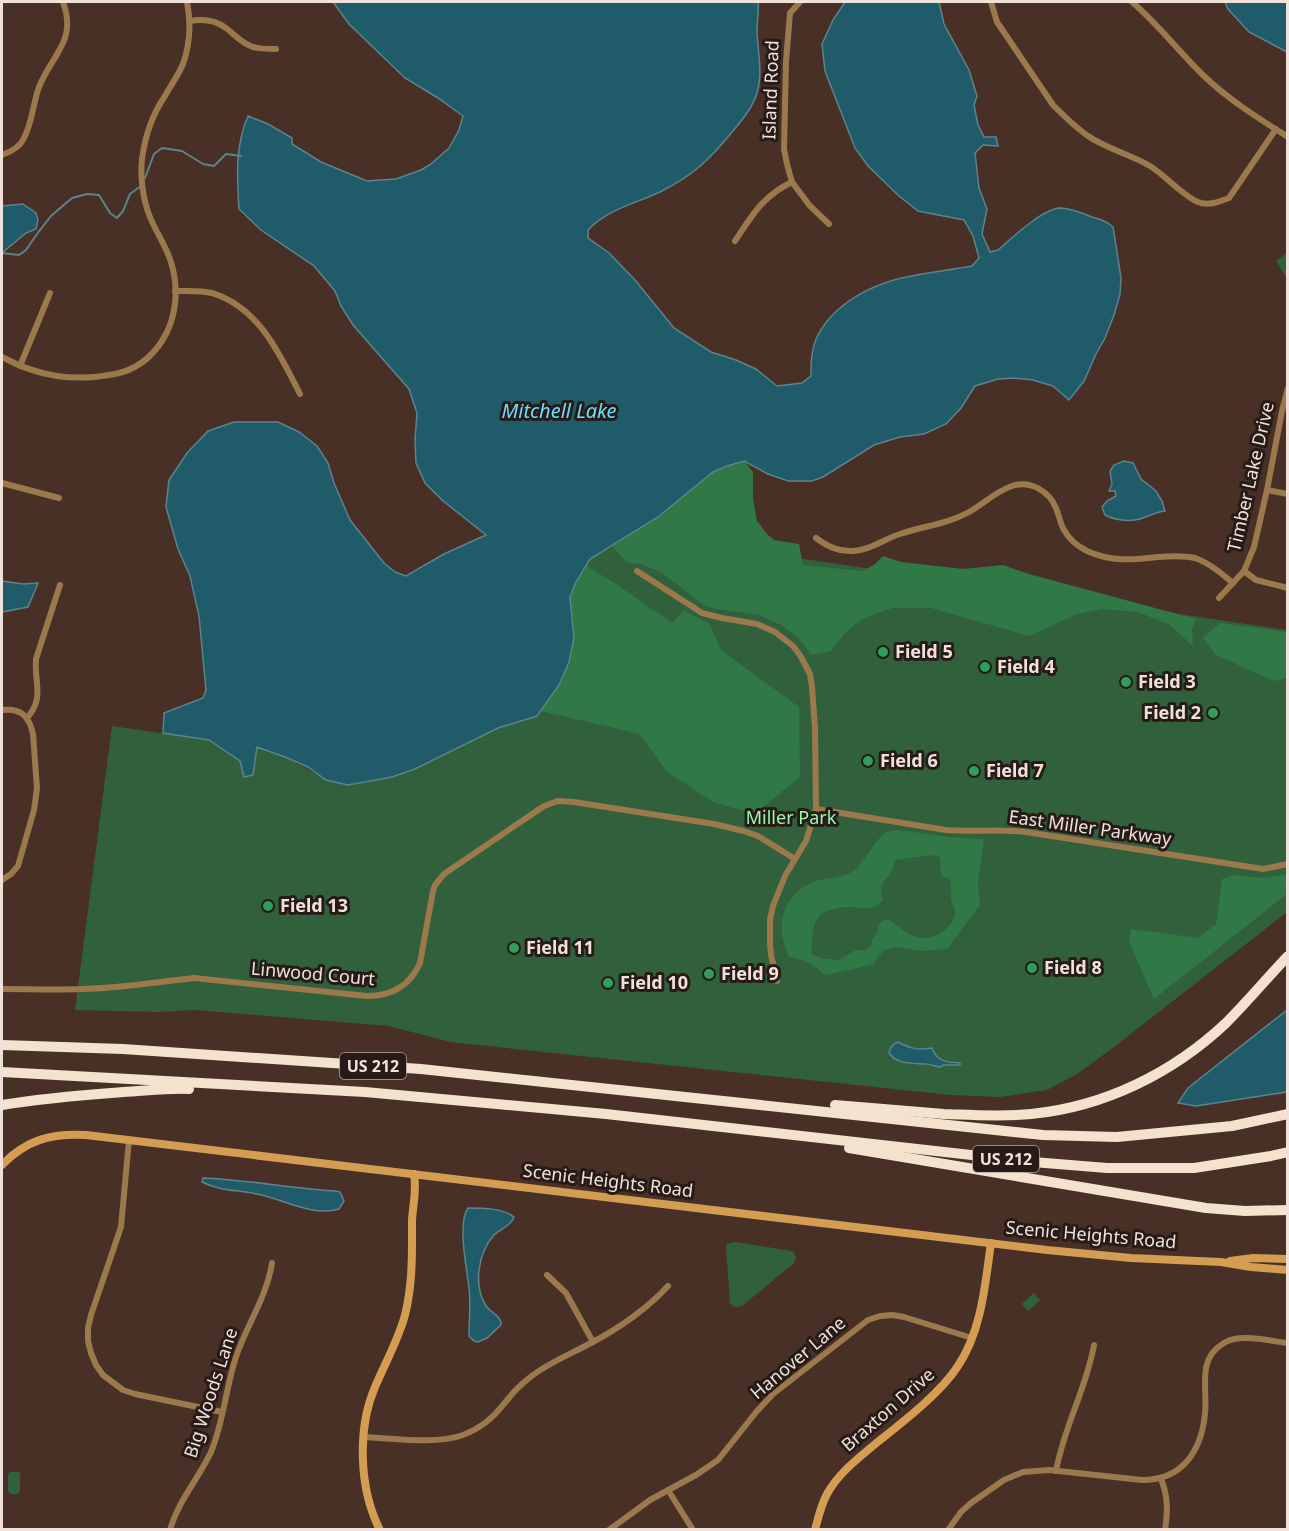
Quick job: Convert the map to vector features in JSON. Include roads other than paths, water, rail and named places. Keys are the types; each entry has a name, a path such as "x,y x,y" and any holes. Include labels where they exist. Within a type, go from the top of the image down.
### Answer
{"highway":[{"path":"724,1100 776,1100 994,1117 1062,1110 1107,1097 1161,1072 1185,1056 1226,1022 1287,956"},
{"name":"US 212","path":"2,1044 123,1049 421,1069 1043,1135 1117,1137 1232,1126 1287,1114"},
{"name":"US 212","path":"2,1072 365,1092 606,1114 1033,1162 1107,1168 1194,1167 1287,1152"},
{"path":"2,1105 24,1101 175,1089 365,1092"},
{"path":"724,1128 1206,1208 1245,1211 1287,1210"}],"street":[{"path":"2,155 18,147 24,140 40,84 65,38 67,16 63,2"},
{"path":"2,357 20,366 55,377 77,379 121,373 147,359 158,348 172,323 176,291 171,262 149,215 142,182 142,163 144,145 156,110 183,64 189,21 187,2"},
{"name":"Island Road","path":"800,2 790,13 786,62 784,149 792,182 810,206 829,224"},
{"path":"991,2 997,22 1053,105 1064,117 1088,136 1150,166 1199,203 1208,204 1229,198 1275,129"},
{"path":"1132,2 1220,90 1287,137"},
{"path":"189,21 199,20 218,24 252,47 276,49"},
{"path":"735,241 756,209 767,197 792,182"},
{"path":"176,291 213,293 240,308 255,320 279,352 300,394"},
{"path":"20,366 50,293"},
{"name":"Timber Lake Drive","path":"1220,598 1244,571 1254,547 1287,388"},
{"path":"2,483 59,498"},
{"path":"816,538 826,546 838,550 852,552 865,550 900,534 958,518 1002,490 1023,483 1034,486 1051,498 1069,537 1080,547 1094,554 1120,560 1182,556 1196,558 1233,583"},
{"path":"1267,490 1287,494"},
{"path":"637,571 702,613 766,627 785,639 800,655 810,674 815,728 816,809 806,841 778,892 770,920 771,955 777,981"},
{"path":"1244,571 1256,580 1287,588"},
{"path":"27,718 37,704 36,659 60,585"},
{"path":"2,710 20,712 31,725 36,799 18,866 2,880"},
{"name":"Linwood Court","path":"2,989 82,989 194,978 368,996 391,993 406,983 417,970 423,953 433,891 444,874 544,806 558,801 669,817 744,831 758,836 795,860"},
{"name":"East Miller Parkway","path":"816,809 946,830 1026,832 1263,869 1287,864"},
{"name":"Scenic Heights Road","path":"2,1165 19,1150 39,1139 59,1134 86,1135 1071,1253 1221,1262 1287,1270"},
{"path":"129,1140 121,1227 88,1328 91,1353 103,1376 123,1390 222,1412"},
{"path":"380,1530 365,1481 362,1459 363,1437 374,1389 396,1340 410,1294 412,1218 416,1185 414,1174"},
{"name":"Braxton Drive","path":"815,1530 826,1496 837,1478 946,1382 958,1367 972,1338 980,1311 991,1243"},
{"name":"Scenic Heights Road","path":"1221,1262 1253,1258 1287,1259"},
{"name":"Big Woods Lane","path":"170,1530 216,1437 238,1352 267,1286 272,1263"},
{"path":"547,1275 566,1293 593,1342"},
{"path":"363,1437 432,1440 464,1435 492,1418 520,1385 534,1374 611,1332 656,1298 668,1286"},
{"name":"Hanover Lane","path":"609,1530 650,1500 718,1460 773,1394 868,1320 892,1315 904,1317 972,1338"},
{"path":"948,1530 971,1503 1004,1480 1023,1472 1056,1471 1142,1480 1161,1479 1177,1471 1186,1463 1199,1440 1205,1413 1205,1367 1216,1348 1225,1342 1246,1338 1287,1343"},
{"path":"1056,1471 1061,1444 1084,1386 1094,1345"},
{"path":"1161,1479 1167,1504 1165,1530"},
{"path":"668,1490 693,1530"}],"water":[{"name":"Mitchell Lake","path":"333,2 758,2 759,86 753,103 743,118 716,150 692,173 660,192 604,217 588,230 588,238 609,253 635,280 674,328 711,352 756,369 777,386 802,383 811,376 812,353 822,328 839,309 859,294 894,280 972,266 979,258 973,236 964,220 918,211 868,166 855,148 825,71 822,44 833,20 845,2 939,2 944,24 969,70 977,96 974,105 978,125 984,137 996,137 998,146 983,145 975,153 979,188 987,209 982,234 990,252 998,250 1045,213 1060,208 1103,220 1113,227 1121,278 1120,294 1105,338 1084,381 1069,400 1053,386 1033,380 998,379 975,386 961,408 946,424 924,434 900,437 874,445 823,477 812,481 788,481 768,474 744,461 713,472 658,517 590,559 570,597 574,638 569,662 559,685 537,716 498,728 415,769 392,777 348,785 326,780 308,767 257,747 253,775 244,777 240,761 209,740 163,733 164,713 203,698 206,690 199,616 190,576 178,549 166,507 169,480 187,453 208,431 234,422 278,422 299,432 317,446 328,463 350,520 384,563 395,572 406,576 444,554 486,535 442,500 425,483 416,463 417,413 409,389 353,325 335,291 314,266 261,230 239,209 239,150 248,116 292,138 292,144 321,162 367,181 396,179 421,170 449,148 459,130 463,116 405,78 349,24"},
{"path":"1225,2 1287,2 1287,52 1249,32 1228,9"},
{"path":"23,204 36,213 38,220 36,229 26,233 2,253 2,206"},
{"path":"1124,461 1133,463 1141,479 1156,491 1165,511 1131,520 1105,515 1102,507 1116,496 1115,491 1109,491 1112,484 1110,471 1114,465"},
{"path":"2,581 23,584 38,583 28,607 2,612"},
{"path":"1287,1010 1287,1092 1196,1106 1178,1103 1188,1088"},
{"path":"898,1042 915,1048 932,1048 940,1059 960,1063 960,1065 941,1067 896,1060 889,1053 892,1046"},
{"path":"203,1178 335,1191 340,1192 344,1201 339,1209 318,1211 267,1196 215,1187 202,1182"},
{"path":"468,1208 498,1210 514,1217 508,1225 494,1235 481,1260 479,1279 482,1298 486,1306 500,1319 501,1325 487,1338 478,1342 469,1336 470,1294 463,1235 463,1225"}],"waterway":[{"path":"145,178 154,154 162,148 182,151 203,164 214,166 226,154 241,156"},
{"path":"2,253 19,255 26,250 51,216 72,198 87,194 99,195 110,213 117,218 123,211 130,194 141,186"}],"place":[{"name":"Field 5","path":"883,652"},
{"name":"Field 4","path":"985,667"},
{"name":"Field 3","path":"1126,682"},
{"name":"Field 2","path":"1213,713"},
{"name":"Field 6","path":"868,761"},
{"name":"Field 7","path":"974,771"},
{"name":"Field 13","path":"268,906"},
{"name":"Field 11","path":"514,948"},
{"name":"Field 8","path":"1032,968"},
{"name":"Field 9","path":"709,974"},
{"name":"Field 10","path":"608,983"}],"park label":[{"name":"Miller Park","path":"791,818"}]}
